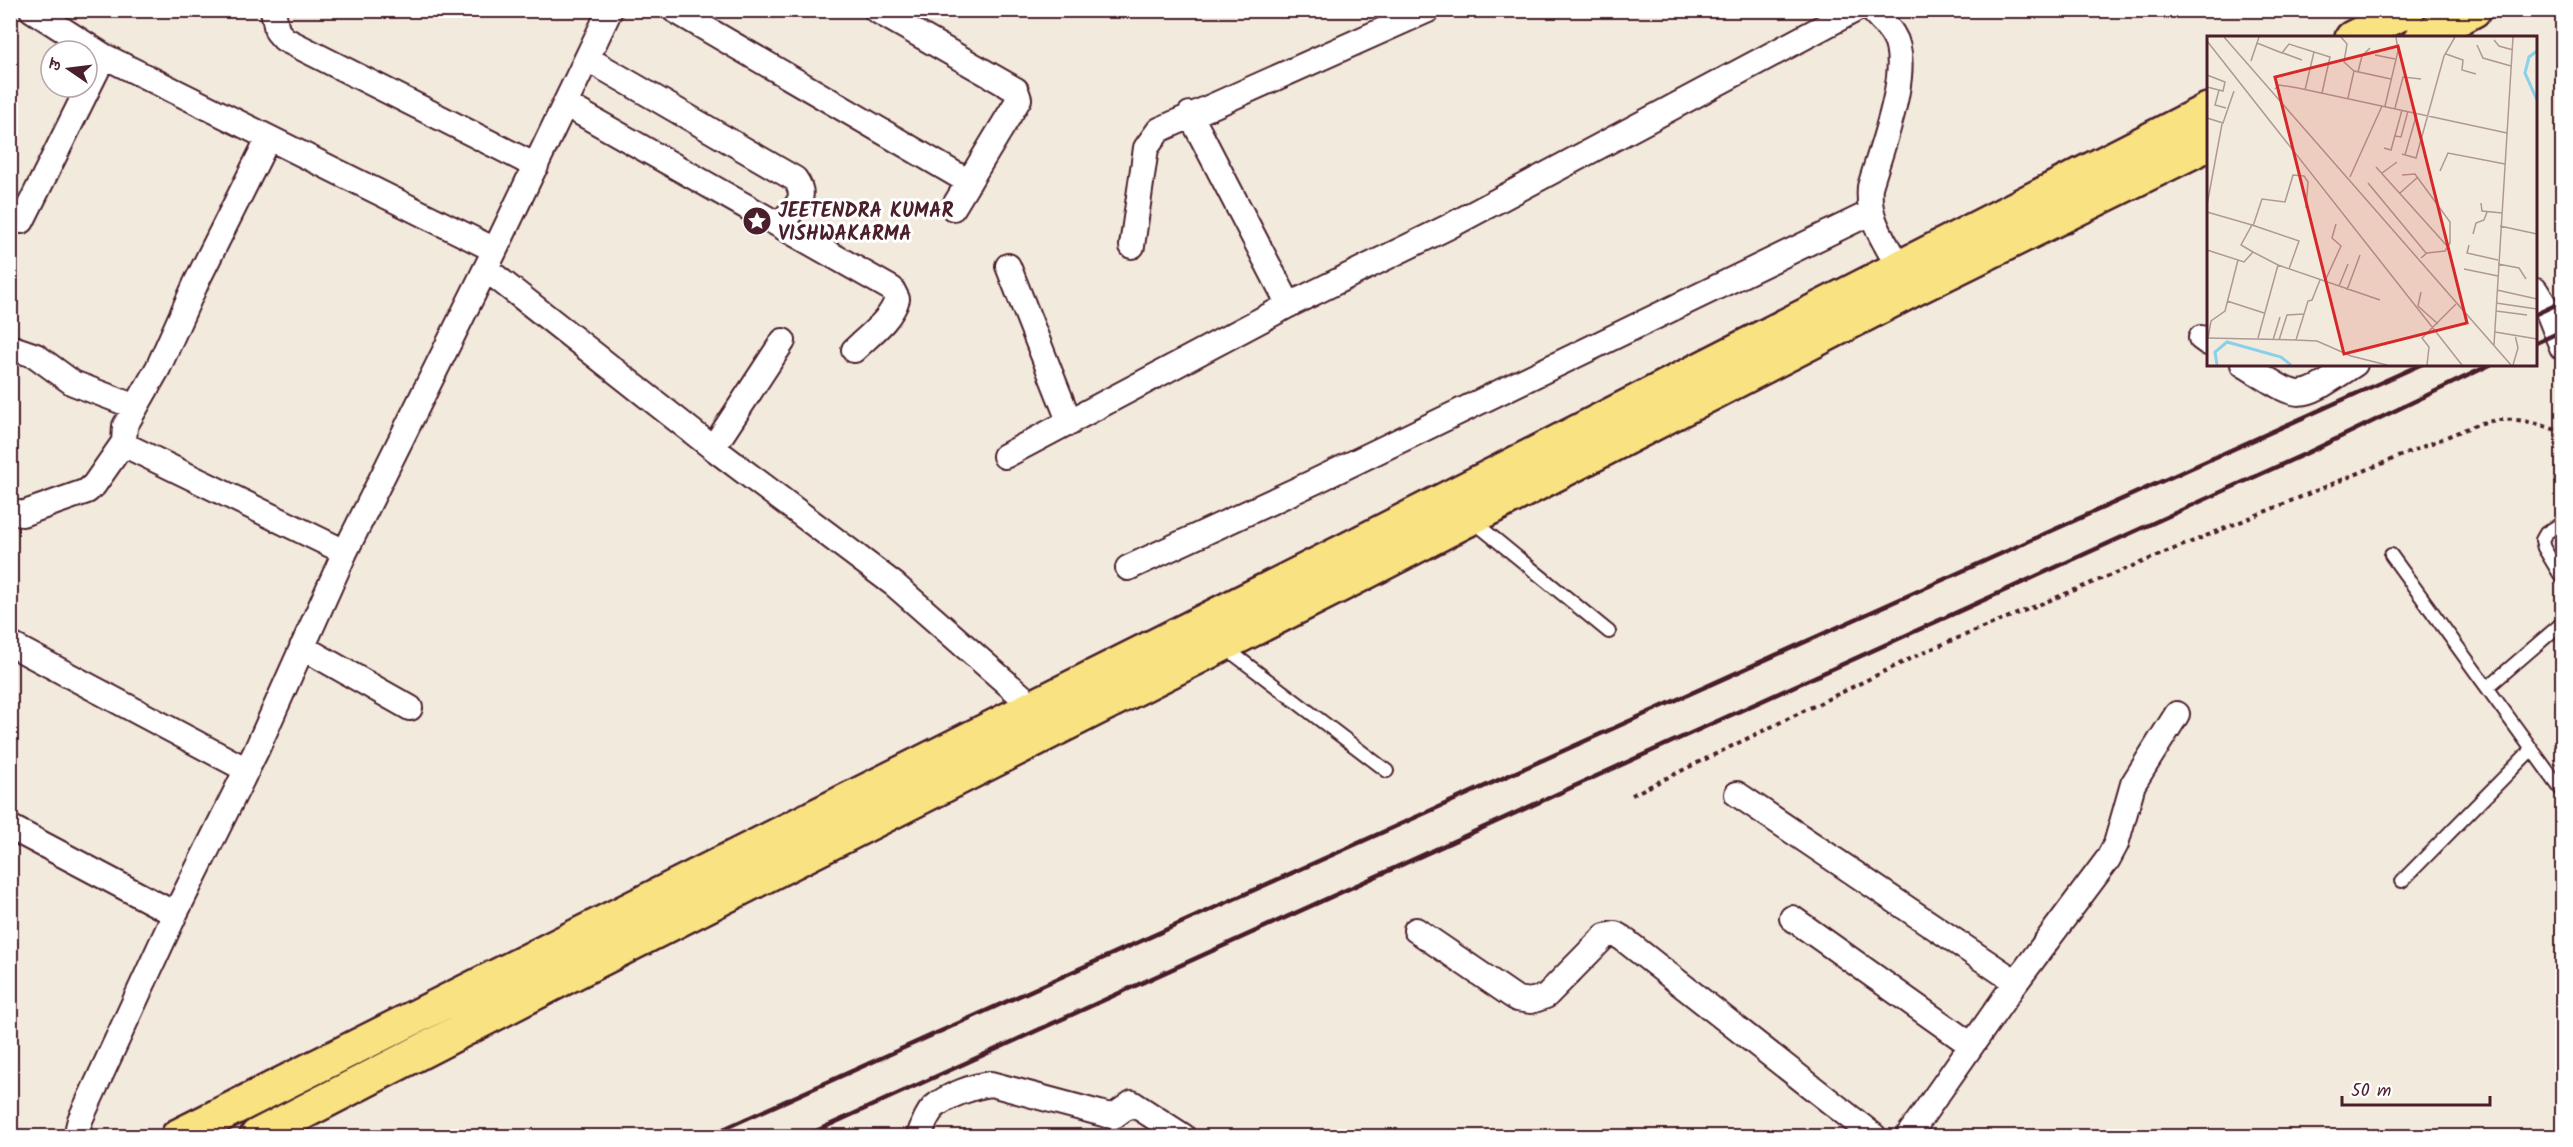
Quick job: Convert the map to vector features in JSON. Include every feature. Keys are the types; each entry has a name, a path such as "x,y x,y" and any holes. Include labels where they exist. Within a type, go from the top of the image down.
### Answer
{"highway":[{"path":"2356,36 2408,10"},
{"path":"2426,36 2474,10"},
{"path":"178,1137 1034,707 2207,111"},
{"path":"257,1137 581,969 1470,518 1903,294 2207,144"}],"street":[{"path":"32,10 104,56 268,139 491,260 713,448 895,585 1034,707"},
{"path":"273,10 278,31 284,39 536,166"},
{"path":"80,1137 78,1128 80,1120 175,914 247,770 345,552 491,260 610,10"},
{"path":"674,10 969,182"},
{"path":"876,10 1016,90 1019,95 1019,99 953,208"},
{"path":"1132,246 1146,148 1159,130 1190,114 1428,10"},
{"path":"1005,456 1289,305 1448,227 1855,10"},
{"path":"1872,10 1894,36 1901,68 1898,88 1870,187 1870,213 1899,268"},
{"path":"22,221 104,56"},
{"path":"588,59 795,179 802,189 802,196 796,206 778,224"},
{"path":"565,104 892,289 897,298 894,308 889,316 854,350"},
{"path":"1190,114 1289,305"},
{"path":"10,511 22,514 87,491 94,485 123,442 125,426 158,368 193,288 268,139"},
{"path":"1128,568 1316,481 1870,213"},
{"path":"1008,266 1070,423"},
{"path":"2537,294 2547,309 2562,347"},
{"path":"713,448 783,341"},
{"path":"10,347 36,356 73,383 136,407"},
{"path":"2246,366 2287,392 2300,395 2313,392 2352,366"},
{"path":"123,442 129,447 345,552"},
{"path":"10,644 247,770"},
{"path":"302,647 410,708"},
{"path":"1908,1137 2016,982 2108,859 2116,844 2133,784 2177,714"},
{"path":"1737,794 2016,982"},
{"path":"10,827 175,914"},
{"path":"1792,918 1971,1045"},
{"path":"1416,930 1517,999 1531,1001 1546,996 1605,936 1615,934 1874,1137"},
{"path":"919,1137 925,1118 933,1108 979,1086 992,1084 1114,1116 1132,1102 1183,1137"}],"lane":[{"path":"1470,518 1609,632"},
{"path":"2562,523 2546,533 2542,540 2544,548 2562,578"},
{"path":"2391,555 2562,791"},
{"path":"2487,687 2562,623"},
{"path":"1222,645 1387,771"},
{"path":"2402,881 2532,749"}],"path":[{"path":"1632,795 1924,652 2478,424 2511,418 2562,432"}],"railway":[{"path":"2537,314 2562,302"},
{"path":"2537,343 2562,331"},
{"path":"708,1136 2418,366"},
{"path":"805,1136 2307,453 2488,366"}],"place":[{"name":"JEETENDRA KUMAR VISHWAKARMA","path":"757,221"}]}
